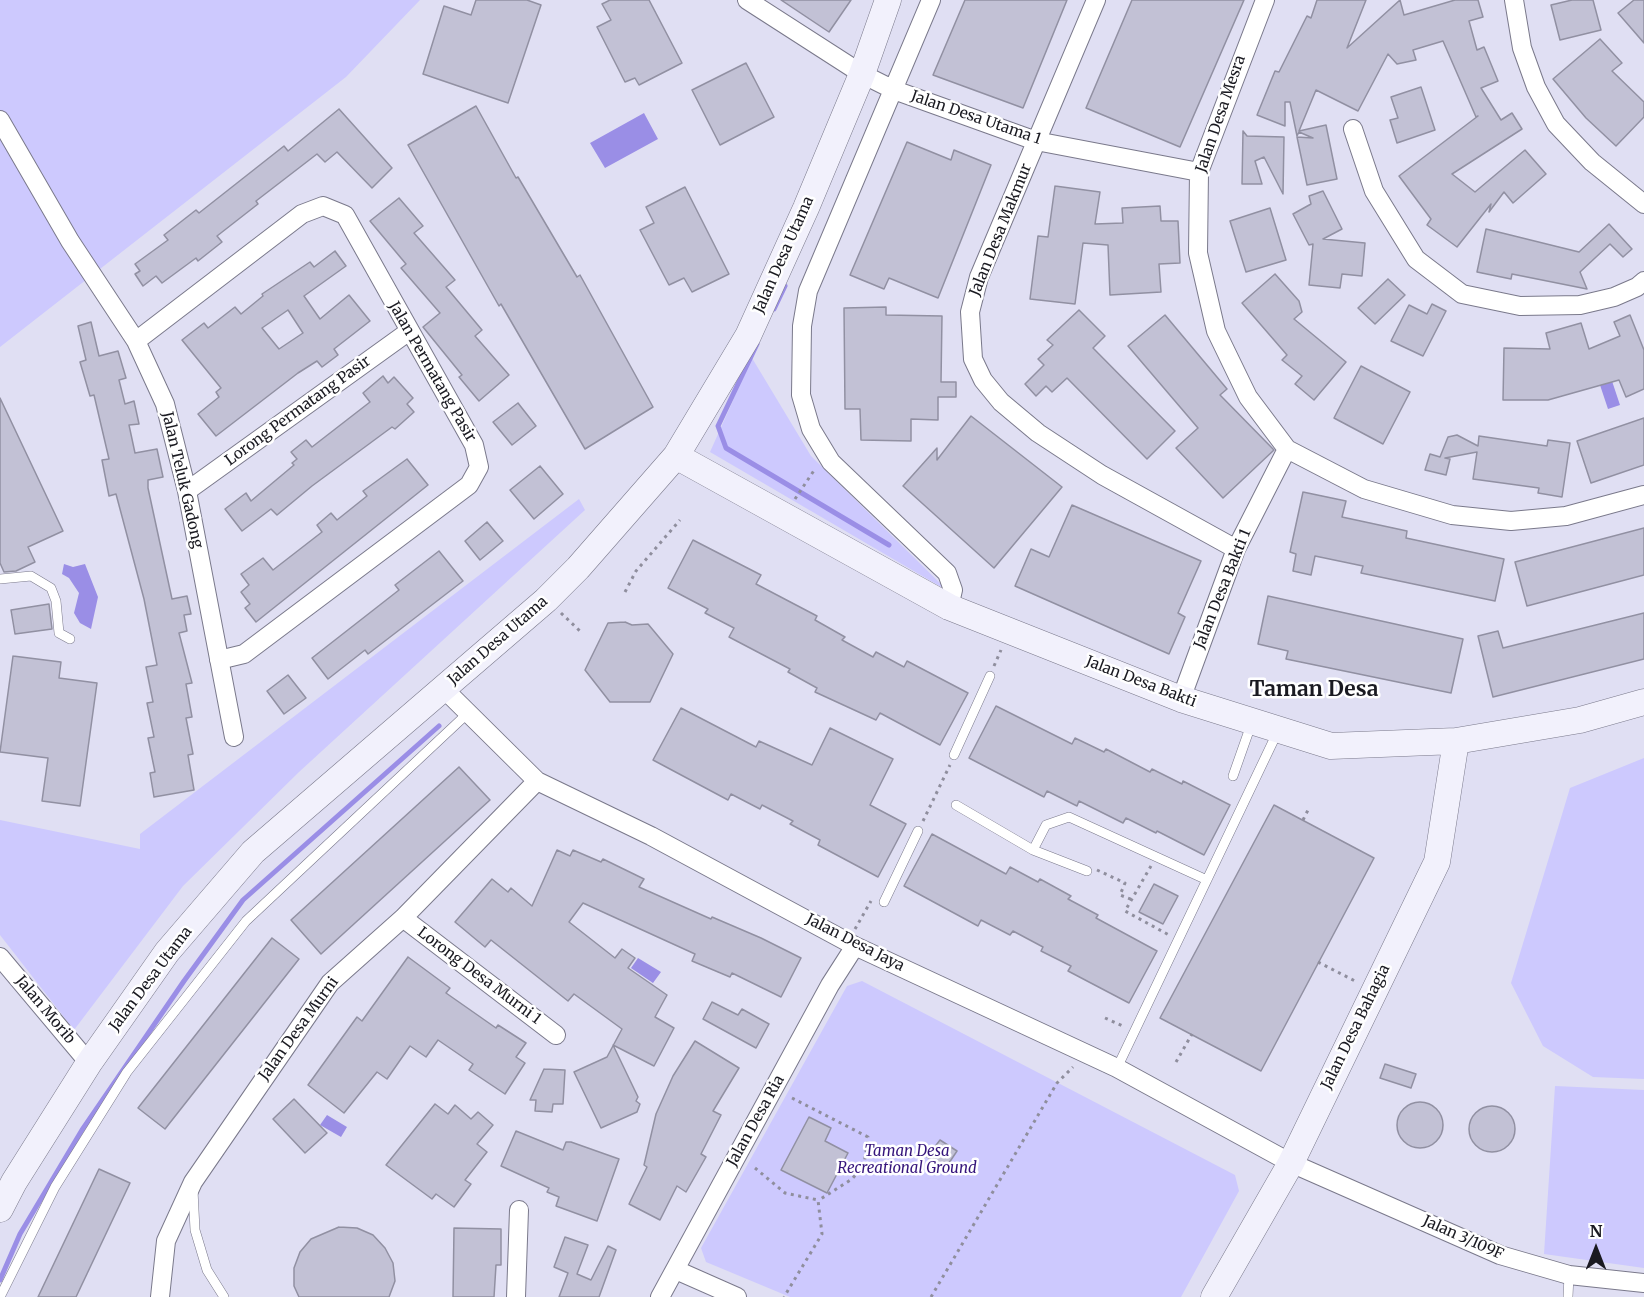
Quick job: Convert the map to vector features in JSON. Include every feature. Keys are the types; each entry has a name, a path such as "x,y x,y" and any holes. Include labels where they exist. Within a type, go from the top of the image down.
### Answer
{"street":[{"name":"Jalan Desa Utama 1","path":"747,0 862,75 894,90 1036,141 1199,172"},
{"name":"Jalan Desa Utama","path":"0,1209 14,1182 89,1064 167,952 254,852 444,689 578,568 676,456 748,336 806,208 862,75 888,0"},
{"path":"931,0 808,291 802,326 801,395 811,429 831,462 947,573 953,590 949,607"},
{"name":"Jalan Desa Makmur","path":"1095,0 979,277 969,312 972,359 983,380 1001,402 1038,433 1102,476 1236,549"},
{"name":"Jalan Desa Mesra","path":"1264,0 1199,172 1198,253 1216,331 1248,396 1287,449 1364,489 1452,515 1511,521 1566,516 1644,495"},
{"path":"1514,0 1522,48 1536,87 1557,124 1592,162 1644,204"},
{"name":"Jalan Teluk Gadong","path":"0,120 70,241 136,341 165,404 187,491 234,737"},
{"path":"1353,129 1374,191 1416,259 1461,294 1520,306 1580,305 1614,297 1638,287 1644,280"},
{"name":"Jalan Permatang Pasir","path":"136,341 302,214 323,206 345,215 408,332 474,445 479,467 469,485 244,654 219,660"},
{"name":"Lorong Permatang Pasir","path":"187,491 408,332"},
{"name":"Jalan Desa Bakti 1","path":"1181,699 1236,549 1287,449"},
{"name":"Jalan Desa Bakti","path":"676,456 949,607 1181,699 1331,746 1456,741 1580,720 1644,702"},
{"name":"Jalan Desa Jaya","path":"444,689 537,781 651,836 851,944 1117,1068 1291,1163"},
{"name":"Jalan Desa Bahagia","path":"1214,1297 1291,1163 1437,862 1456,741"},
{"name":"Jalan Desa Murni","path":"160,1297 166,1241 192,1182 330,983 403,918 537,781"},
{"name":"Lorong Desa Murni 1","path":"403,918 556,1035"},
{"name":"Jalan Desa Ria","path":"660,1297 851,944"},
{"name":"Jalan Morib","path":"0,957 89,1064"},
{"name":"Jalan 3/109F","path":"1291,1163 1500,1256 1569,1275 1644,1283"},
{"path":"516,1297 519,1210"},
{"path":"676,1270 737,1297"}],"lane":[{"path":"0,579 31,576 51,588 56,601 59,633 69,639"},
{"path":"954,755 990,676"},
{"path":"0,1297 55,1187 128,1072 246,921 468,713"},
{"path":"1233,776 1252,722"},
{"path":"1117,1068 1278,731"},
{"path":"956,805 1033,850 1087,871"},
{"path":"1033,850 1046,825 1069,817 1207,880"},
{"path":"884,902 918,831"},
{"path":"192,1182 195,1230 207,1270 225,1297"},
{"path":"1568,1297 1569,1275"}],"path":[{"path":"795,499 804,485"},
{"path":"625,591 636,571 680,520"},
{"path":"567,618 580,631"},
{"path":"918,831 954,755"},
{"path":"1303,820 1309,808"},
{"path":"1156,856 1125,911 1178,940"},
{"path":"1100,869 1125,883 1120,895 1133,900"},
{"path":"851,944 873,897"},
{"path":"1318,962 1374,990"},
{"path":"1105,1018 1134,1032"},
{"path":"1176,1062 1192,1034"},
{"path":"931,1297 1057,1083 1085,1055"},
{"path":"754,1168 785,1193 818,1200 852,1179 864,1165 868,1137 792,1098"},
{"path":"784,1297 822,1234 818,1200"}],"green space":[{"path":"0,0 420,0 346,77 0,347"},
{"path":"752,358 811,456 948,591 710,452"},
{"path":"579,499 585,510 299,772 183,886 74,1030 0,935 0,820 140,849 140,834"},
{"path":"1644,758 1644,1079 1593,1077 1543,1046 1511,983 1570,788"},
{"name":"Taman Desa Recreational Ground","path":"862,981 1235,1175 1239,1191 1181,1297 790,1297 706,1262 701,1248 847,986"},
{"path":"1555,1086 1644,1090 1644,1268 1544,1254"}],"shaded area":[{"path":"644,113 658,139 605,168 590,143"},
{"path":"1611,378 1620,405 1608,409 1599,382"},
{"path":"64,564 73,567 85,564 98,597 91,629 80,623 74,613 79,593 69,578 62,574"},
{"path":"638,958 661,972 653,983 631,968"},
{"path":"327,1115 347,1127 341,1137 320,1125"}],"building":[{"path":"476,0 527,0 541,5 508,103 423,74 444,6 471,15"},
{"path":"610,0 649,0 682,63 639,85 635,78 625,82 597,27 611,20 602,4"},
{"path":"781,0 851,0 829,32"},
{"path":"965,0 1067,0 1023,108 933,75"},
{"path":"1132,0 1244,0 1180,147 1086,108"},
{"path":"1317,0 1366,0 1347,48 1400,0 1404,15 1455,0 1478,0 1483,17 1469,21 1477,50 1484,47 1498,81 1481,88 1501,120 1512,113 1522,129 1452,174 1475,192 1525,150 1546,174 1513,203 1504,192 1489,212 1491,204 1457,247 1427,225 1431,219 1399,176 1478,116 1476,117 1443,41 1413,50 1416,60 1397,64 1388,54 1358,111 1316,90 1299,131 1326,125 1337,179 1307,185 1297,137 1313,138 1299,132 1297,136 1290,102 1285,102 1285,126 1257,115 1275,71 1279,72 1307,16 1311,18"},
{"path":"1572,0 1593,0 1601,30 1560,40 1551,5"},
{"path":"1634,0 1644,0 1644,43 1618,13"},
{"path":"1600,39 1622,63 1612,71 1644,102 1644,117 1616,146 1586,118 1553,79"},
{"path":"746,63 774,117 720,145 692,90"},
{"path":"1421,87 1435,130 1397,143 1390,120 1398,118 1391,97"},
{"path":"476,106 516,178 518,177 577,277 580,275 653,407 585,449 501,304 499,306 408,145"},
{"path":"339,109 392,168 372,188 337,152 325,162 317,154 256,201 258,204 217,236 222,242 198,261 196,258 162,283 156,276 143,286 135,274 140,271 135,264 168,240 164,235 196,210 199,213 284,146 288,151"},
{"path":"1243,131 1247,136 1284,137 1283,194 1264,157 1255,161 1262,184 1242,184"},
{"path":"907,142 951,160 954,150 991,165 938,298 889,278 884,289 850,275"},
{"path":"1055,186 1100,192 1095,224 1123,223 1122,208 1160,206 1161,221 1178,221 1180,263 1159,264 1161,292 1110,295 1108,245 1083,243 1075,304 1030,299 1038,236 1048,237"},
{"path":"685,187 729,274 692,292 684,278 669,285 640,230 654,223 646,207"},
{"path":"1323,191 1342,229 1323,239 1365,243 1362,276 1342,274 1340,288 1309,285 1313,244 1309,245 1293,214 1311,204 1309,196"},
{"path":"399,198 423,226 414,233 455,280 446,287 482,330 475,336 509,375 479,401 459,377 462,375 423,327 440,313 401,268 406,264 370,221"},
{"path":"1270,208 1286,260 1246,272 1230,221"},
{"path":"1609,224 1632,249 1623,257 1610,244 1580,272 1587,289 1512,274 1511,279 1477,272 1486,229 1579,252"},
{"path":"335,251 346,266 304,296 320,319 349,295 370,321 334,349 338,355 322,367 317,361 298,373 216,436 198,414 219,397 216,392 221,388 182,340 204,323 208,328 235,307 241,314 263,296 262,294 310,262 314,267","holes":["288,310 303,333 279,349 262,328"]},
{"path":"1275,274 1299,301 1302,312 1294,319 1346,362 1314,400 1295,384 1302,376 1282,360 1287,355 1242,303"},
{"path":"1388,279 1405,295 1375,324 1358,308"},
{"path":"1432,304 1446,311 1423,356 1391,341 1409,305 1427,314"},
{"path":"886,307 886,315 942,316 941,382 956,382 956,397 938,397 938,420 911,419 911,441 861,440 860,409 845,409 844,308"},
{"path":"1079,310 1105,336 1093,348 1175,431 1147,459 1067,378 1052,392 1046,386 1036,396 1025,384 1044,365 1038,359 1053,345 1047,340"},
{"path":"1165,315 1227,389 1220,395 1274,450 1223,498 1176,448 1198,428 1128,346"},
{"path":"1630,315 1644,350 1644,389 1626,397 1619,380 1548,400 1503,400 1504,348 1550,349 1546,333 1581,323 1589,349 1620,336 1614,322"},
{"path":"91,322 99,356 118,351 126,378 119,380 125,404 134,401 139,424 129,425 135,453 157,449 163,477 148,480 148,488 172,599 187,596 191,614 184,615 187,631 179,633 192,683 186,684 192,717 186,718 193,754 188,755 194,790 154,797 150,773 155,772 148,738 154,737 147,703 153,702 146,667 157,665 144,599 116,494 109,496 102,460 109,459 94,395 90,396 80,362 86,360 78,326"},
{"path":"1361,366 1410,392 1383,444 1334,418"},
{"path":"383,376 388,383 394,377 413,398 407,404 414,412 395,429 392,427 277,515 271,509 242,531 225,509 246,493 251,501 294,465 292,463 297,459 291,452 306,440 312,447 370,402 363,393"},
{"path":"0,398 63,531 28,547 35,562 16,571 4,572 0,563"},
{"path":"518,403 536,426 512,445 493,422"},
{"path":"971,416 1062,487 994,568 903,486 937,448 937,460"},
{"path":"1644,418 1644,465 1591,483 1577,441"},
{"path":"1457,435 1478,446 1479,436 1547,446 1548,440 1570,443 1562,497 1538,493 1539,488 1473,479 1477,452 1445,458 1450,459 1446,475 1425,470 1430,454 1440,457 1448,437"},
{"path":"407,459 428,485 256,622 245,608 250,604 241,592 249,585 241,574 263,558 273,570 322,532 317,525 331,513 337,520 367,496 363,491"},
{"path":"540,466 563,494 534,519 510,490"},
{"path":"1303,492 1346,501 1342,517 1407,531 1406,538 1504,559 1495,601 1361,573 1363,566 1315,556 1311,575 1293,571 1296,554 1290,552"},
{"path":"1072,505 1201,561 1178,613 1185,617 1169,654 1015,586 1031,549 1049,557"},
{"path":"487,522 503,541 480,560 465,541"},
{"path":"1644,528 1644,575 1527,606 1515,562"},
{"path":"693,540 761,575 756,584 817,616 815,620 845,637 842,640 873,657 876,652 904,667 907,661 968,693 940,745 880,713 876,720 815,692 817,688 788,672 790,669 729,637 734,628 705,613 708,609 668,588"},
{"path":"439,551 463,581 368,654 365,650 328,679 312,658 399,590 395,585"},
{"path":"1268,596 1463,639 1451,693 1286,659 1288,651 1258,644"},
{"path":"49,604 52,629 15,634 11,610"},
{"path":"1644,613 1644,659 1493,697 1478,636 1498,631 1503,648"},
{"path":"625,622 632,625 648,624 673,654 650,702 610,702 585,670 608,623"},
{"path":"13,656 61,662 59,678 97,683 80,806 42,801 48,758 0,752"},
{"path":"288,675 306,698 284,714 267,691"},
{"path":"996,706 1072,744 1075,738 1104,752 1106,749 1150,772 1152,769 1182,784 1183,781 1230,805 1204,855 1126,818 1123,823 1079,801 1077,806 1047,791 1044,797 969,758"},
{"path":"681,708 756,747 759,741 812,765 830,728 893,759 870,805 906,824 878,877 818,845 820,840 790,824 793,821 762,805 760,809 731,794 728,800 653,760"},
{"path":"459,767 490,800 321,954 291,920"},
{"path":"1274,805 1374,858 1261,1071 1160,1018"},
{"path":"932,834 1006,874 1010,867 1038,882 1040,879 1071,896 1068,899 1098,915 1096,918 1157,951 1129,1003 1068,971 1071,966 1041,951 1043,947 1013,931 1010,935 981,920 978,926 904,886"},
{"path":"557,850 570,856 573,850 601,862 603,859 644,879 639,887 761,938 801,958 781,997 732,973 730,977 692,961 695,954 583,903 569,922 615,958 622,949 635,958 628,968 667,995 655,1017 674,1028 654,1066 613,1045 622,1029 574,994 568,1001 491,940 485,947 455,922 492,879 508,892 511,888 532,906"},
{"path":"1154,884 1178,896 1163,924 1139,912"},
{"path":"272,938 299,959 165,1129 138,1108"},
{"path":"408,957 450,988 446,993 496,1028 498,1025 526,1043 516,1057 525,1063 505,1094 469,1070 473,1064 438,1040 426,1057 410,1046 387,1079 377,1072 344,1113 308,1085 357,1017 362,1021"},
{"path":"712,1002 738,1015 742,1009 769,1024 756,1048 703,1019"},
{"path":"695,1041 739,1068 713,1111 721,1115 701,1154 706,1157 686,1192 677,1186 660,1220 629,1204 647,1167 644,1165 656,1114 673,1076"},
{"path":"613,1045 638,1097 636,1101 640,1104 637,1112 601,1128 574,1072 607,1057"},
{"path":"1385,1064 1416,1074 1411,1088 1380,1078"},
{"path":"544,1069 565,1070 563,1104 553,1104 552,1112 535,1111 536,1100 530,1100"},
{"path":"294,1099 327,1133 305,1153 273,1119"},
{"path":"1425,1102 1437,1108 1442,1116 1442,1134 1437,1142 1429,1147 1415,1148 1403,1142 1398,1134 1397,1120 1403,1108 1411,1103"},
{"path":"435,1104 448,1114 455,1105 471,1119 478,1112 493,1125 477,1144 487,1152 465,1180 471,1184 454,1207 436,1194 432,1199 386,1165"},
{"path":"1492,1106 1501,1107 1509,1112 1514,1120 1514,1138 1509,1146 1501,1151 1492,1152 1483,1151 1475,1146 1470,1138 1469,1129 1470,1120 1475,1112 1483,1107"},
{"path":"809,1117 831,1128 825,1141 848,1153 827,1193 781,1170"},
{"path":"516,1131 563,1150 566,1142 571,1142 619,1159 597,1221 556,1206 559,1197 547,1192 549,1188 501,1166"},
{"path":"940,1140 957,1151 945,1169 927,1157"},
{"path":"99,1169 130,1183 76,1297 38,1297"},
{"path":"339,1227 357,1228 373,1235 385,1248 393,1263 395,1281 389,1297 299,1297 294,1286 294,1268 300,1252 311,1239"},
{"path":"454,1228 501,1229 501,1265 496,1265 494,1297 453,1297"},
{"path":"565,1237 588,1245 577,1274 591,1280 608,1246 616,1250 599,1297 559,1297 568,1273 554,1267"}],"waterway":[{"path":"774,309 785,286"},
{"path":"757,344 718,426 726,448 889,545"},
{"path":"0,1280 20,1234 82,1130 184,981 243,900 439,726"}],"district":[{"name":"Taman Desa","path":"1314,690"}]}
